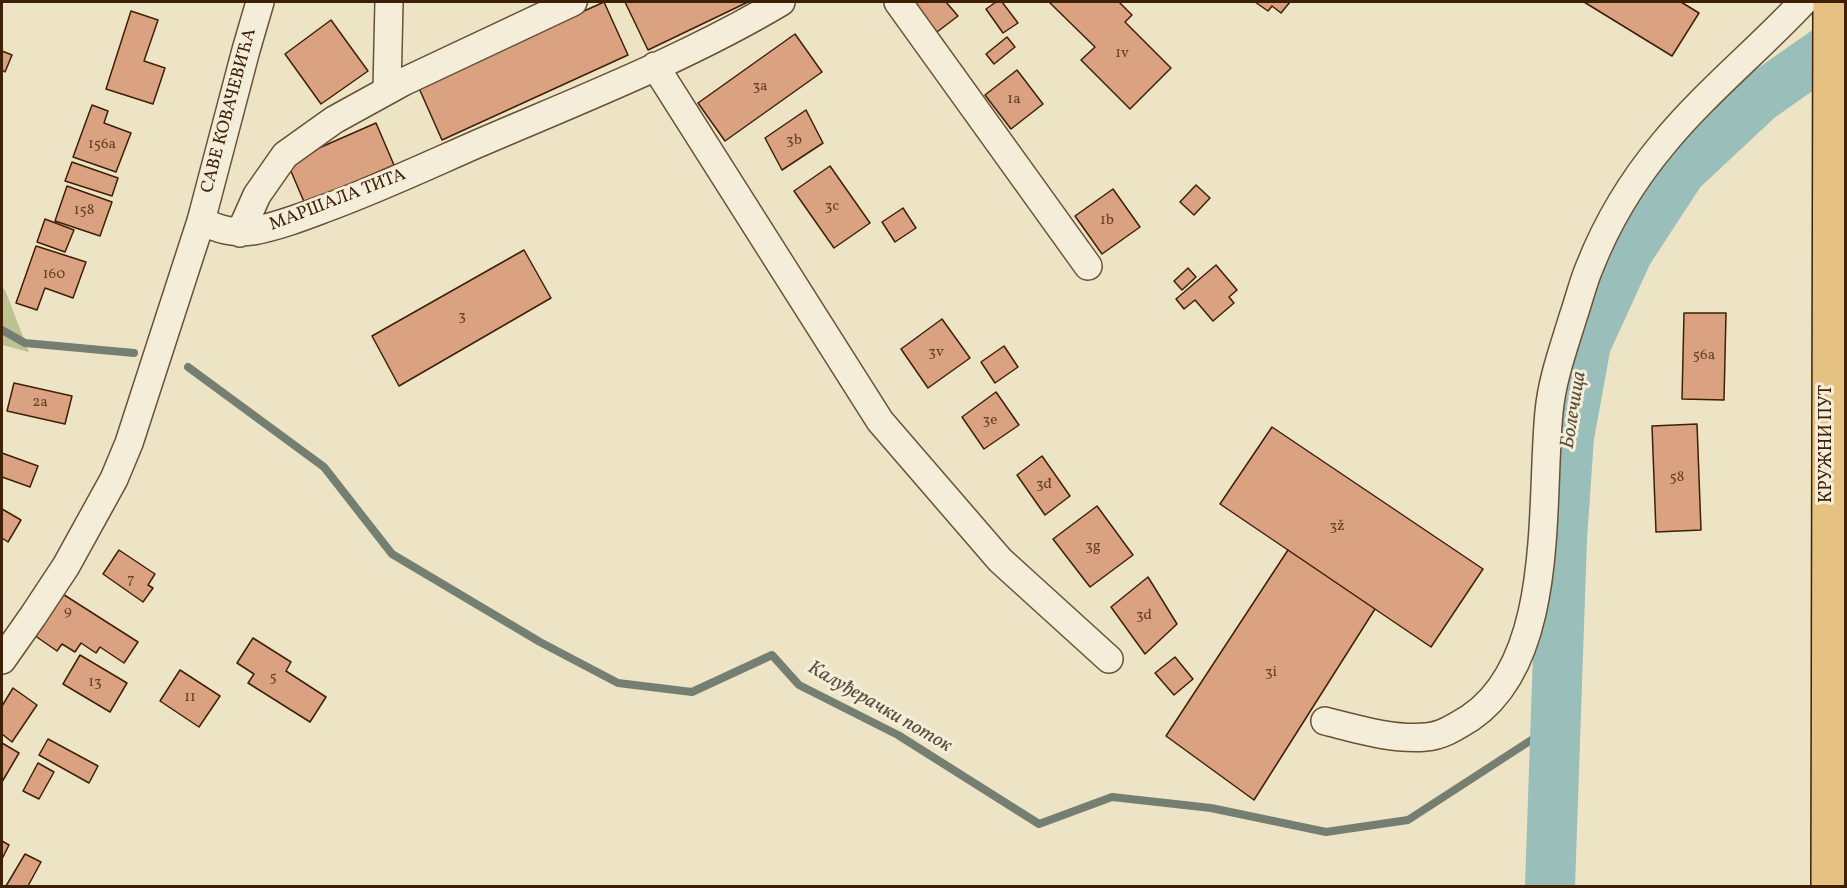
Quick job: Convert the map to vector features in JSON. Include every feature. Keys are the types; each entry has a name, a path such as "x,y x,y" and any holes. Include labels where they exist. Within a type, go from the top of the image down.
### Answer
{"main road":[{"name":"КРУЖНИ ПУТ","path":"1828,886 1834,106 1830,2"}],"street":[{"name":"САВЕ КОВАЧЕВИЋА","path":"201,221 260,2"},
{"path":"387,90 389,2"},
{"path":"240,233 257,195 285,155 334,120 387,90 573,2"},
{"name":"МАРШАЛА ТИТА","path":"201,221 222,231 240,233 279,225 368,192 655,66 752,19 781,2"},
{"path":"898,2 1088,266"},
{"path":"1325,721 1364,731 1427,737 1452,729 1477,713 1502,686 1520,657 1529,626 1539,578 1550,408 1561,356 1590,266 1634,182 1663,144 1803,2"},
{"path":"655,66 880,421 1000,560 1109,658"},
{"path":"2,660 61,574 114,479 129,443 201,221"}],"green space":[{"path":"2,287 5,290 29,352 2,345"}],"building":[{"path":"604,2 628,55 442,140 418,86"},
{"path":"625,2 748,2 648,50"},
{"path":"913,2 946,2 958,16 937,32"},
{"path":"996,2 1002,2 1018,23 1003,33 986,9"},
{"path":"1049,2 1119,2 1132,15 1125,22 1171,68 1130,109 1081,60 1095,47"},
{"path":"1255,2 1290,2 1281,13 1272,6 1268,11"},
{"path":"1584,2 1681,2 1699,13 1672,56"},
{"path":"131,11 158,20 144,61 165,68 153,104 106,89"},
{"path":"331,20 368,71 321,104 285,54"},
{"path":"795,34 822,72 725,141 698,103"},
{"path":"1007,37 1015,47 994,64 986,54"},
{"path":"2,51 12,55 5,72 2,70"},
{"path":"1017,70 1043,104 1011,129 985,95"},
{"path":"92,105 108,111 104,123 131,133 116,172 73,157"},
{"path":"806,110 823,143 782,170 765,138"},
{"path":"376,123 394,165 305,204 287,162"},
{"path":"72,162 118,178 112,196 65,181"},
{"path":"830,166 870,223 834,248 794,191"},
{"path":"1196,185 1210,198 1194,215 1180,202"},
{"path":"67,186 112,202 100,236 55,221"},
{"path":"1113,189 1140,227 1102,254 1075,216"},
{"path":"903,208 916,228 895,242 882,222"},
{"path":"45,219 74,230 65,252 37,242"},
{"path":"36,246 86,262 73,298 45,288 37,310 16,303"},
{"path":"524,250 551,298 399,386 372,336"},
{"path":"1216,265 1237,290 1229,297 1234,303 1213,321 1195,300 1184,309 1176,299"},
{"path":"1188,268 1196,277 1182,290 1174,281"},
{"path":"1684,313 1726,313 1724,400 1682,399"},
{"path":"942,319 970,358 928,388 901,349"},
{"path":"1004,346 1018,367 995,383 981,362"},
{"path":"14,383 72,396 65,424 7,411"},
{"path":"996,392 1019,425 984,449 962,417"},
{"path":"1697,424 1701,530 1656,532 1652,426"},
{"path":"1272,427 1483,569 1431,647 1220,504"},
{"path":"2,453 38,466 30,487 2,477"},
{"path":"1042,456 1070,496 1045,515 1017,475"},
{"path":"1097,506 1133,555 1090,587 1053,539"},
{"path":"2,509 21,520 8,542 2,538"},
{"path":"119,550 155,574 148,585 153,588 143,602 103,574"},
{"path":"1288,550 1375,609 1254,800 1166,736"},
{"path":"1148,577 1177,624 1145,654 1111,607"},
{"path":"58,591 138,642 124,663 100,647 96,653 81,643 75,652 62,644 57,651 31,633"},
{"path":"253,638 291,662 286,671 326,697 310,722 248,683 254,674 237,663"},
{"path":"80,655 127,683 110,712 63,684"},
{"path":"1175,657 1193,679 1174,695 1155,673"},
{"path":"180,670 220,696 199,727 160,701"},
{"path":"13,688 37,705 12,742 2,734 2,706"},
{"path":"48,739 98,766 89,783 39,755"},
{"path":"2,743 19,753 2,782"},
{"path":"38,763 54,772 39,799 23,791"},
{"path":"2,841 9,845 2,859"},
{"path":"25,854 41,862 28,886 6,886"}],"waterway":[{"name":"Болечица","path":"1550,886 1562,539 1569,437 1586,344 1628,252 1681,171 1759,98 1846,37"},
{"name":"Калуђерачки поток","path":"2,330 25,343 134,353"},
{"name":"Калуђерачки поток","path":"188,367 324,467 392,554 540,642 618,683 692,692 772,655 799,685 898,735 1039,824 1112,797 1211,808 1326,832 1408,820 1556,724"}]}
